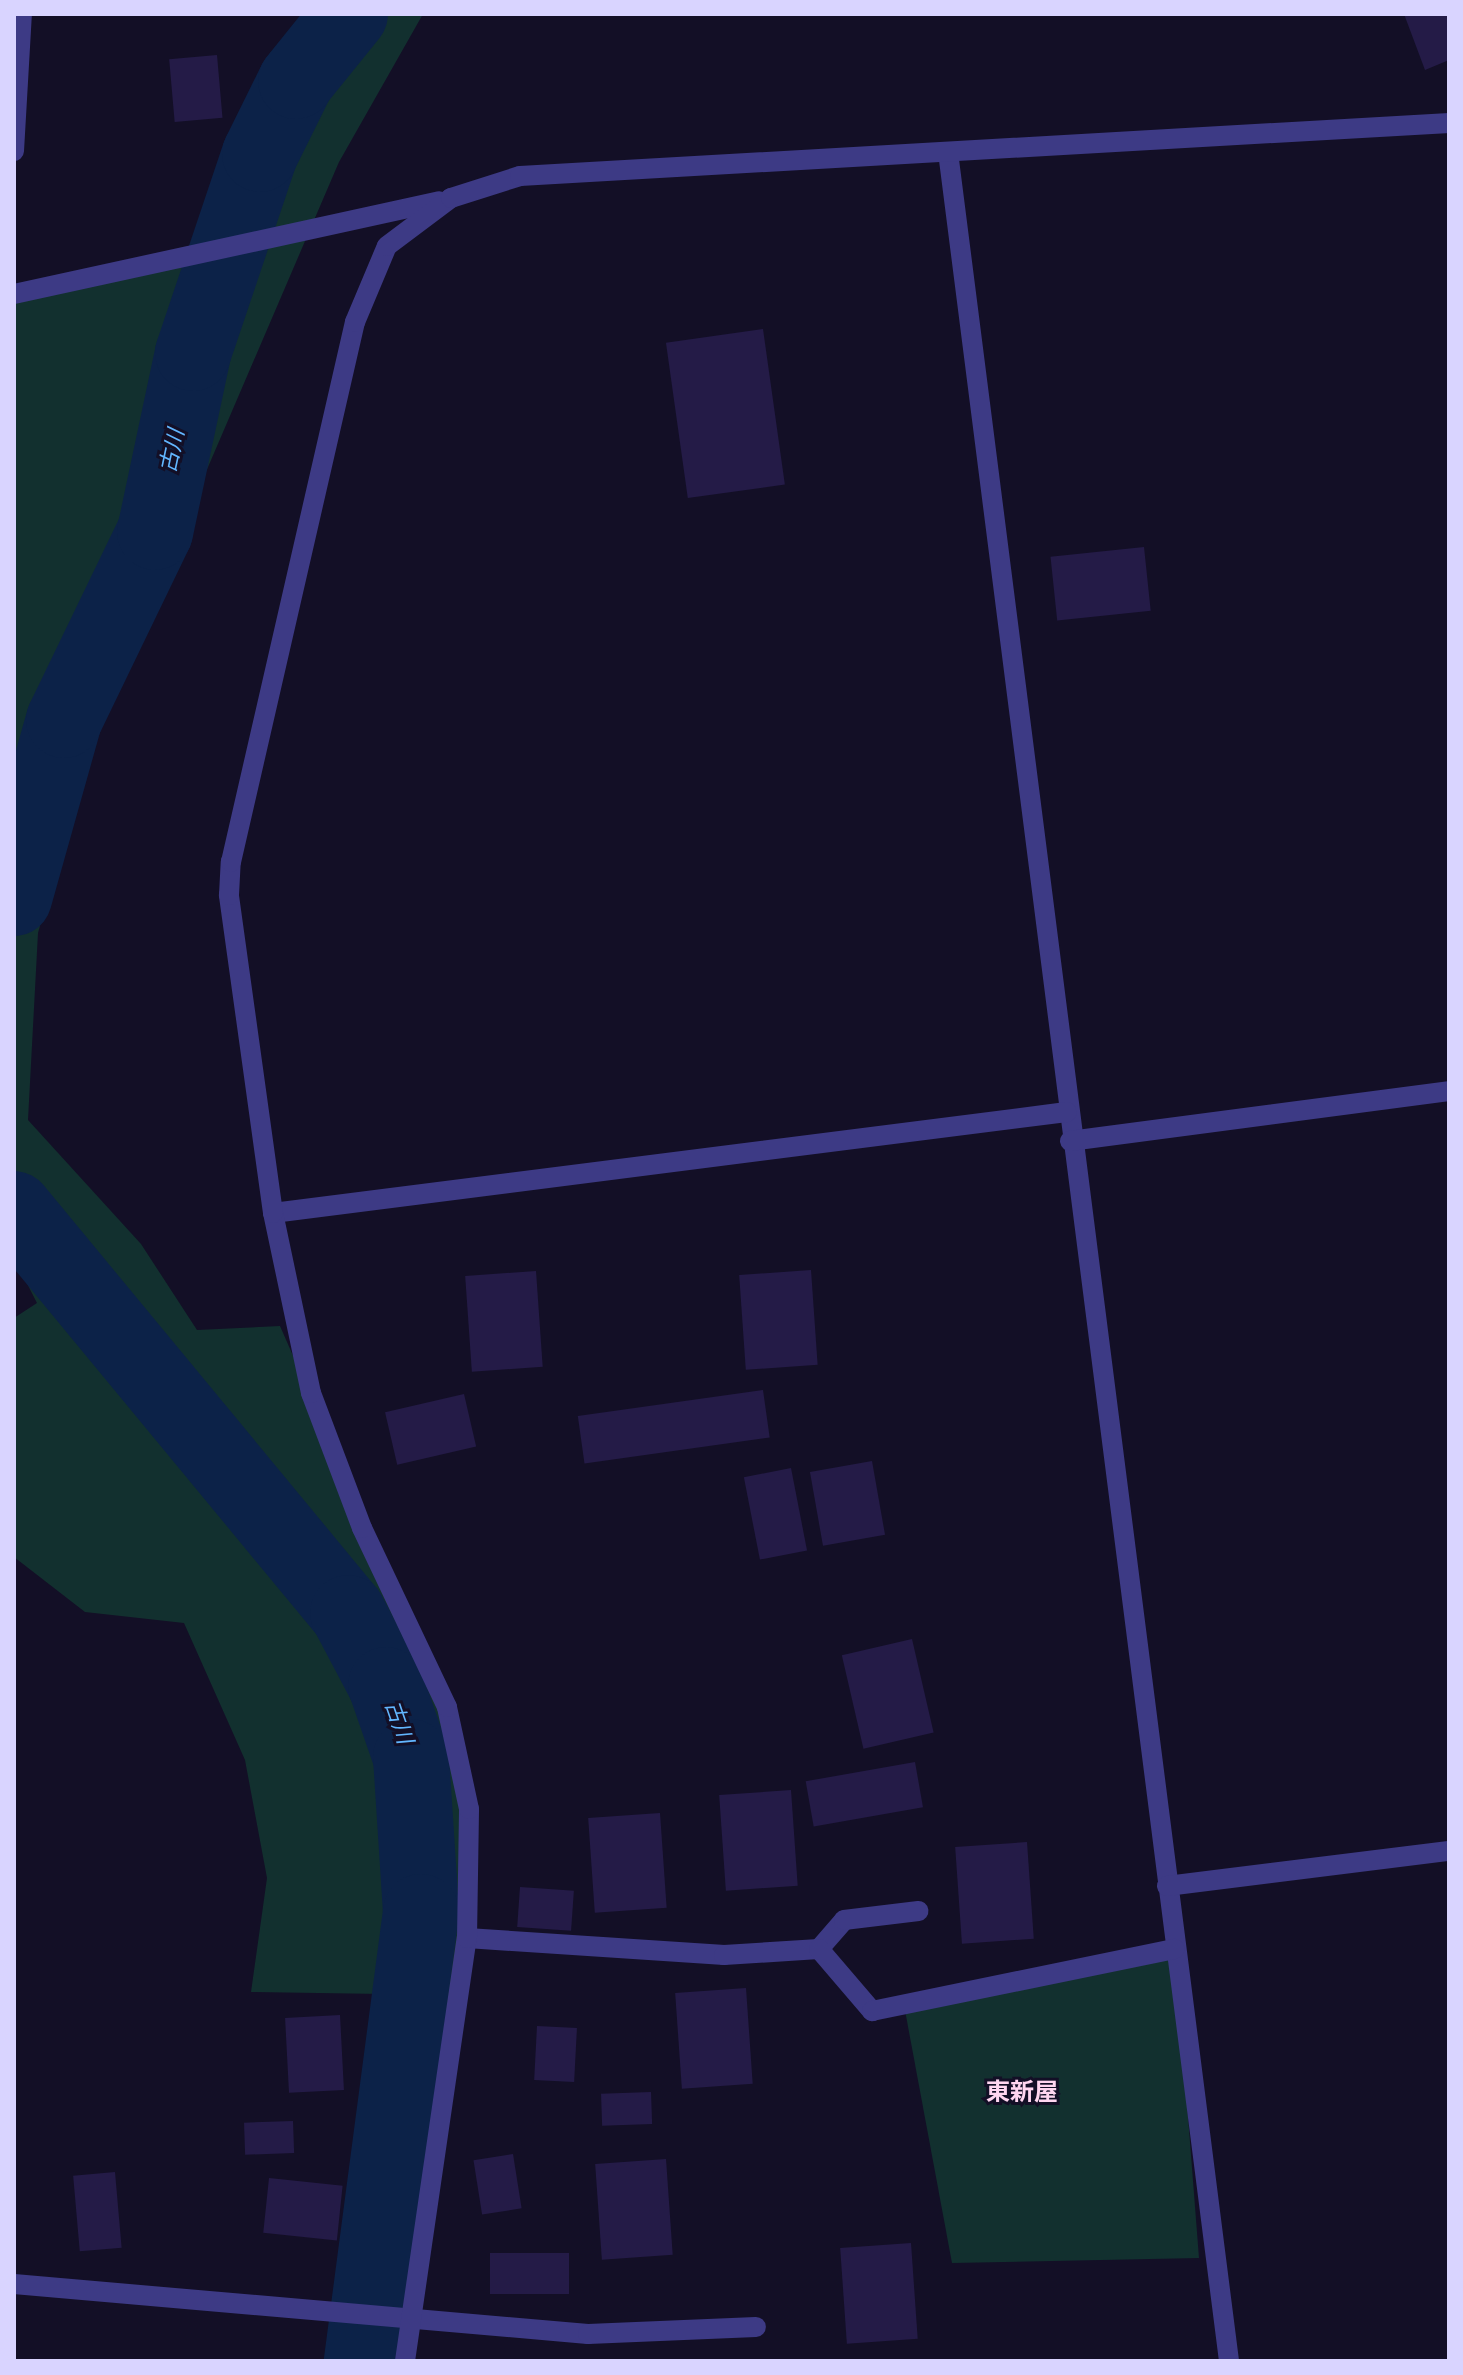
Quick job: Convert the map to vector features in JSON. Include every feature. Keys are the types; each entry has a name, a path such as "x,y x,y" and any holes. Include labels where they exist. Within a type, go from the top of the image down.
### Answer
{"street":[{"path":"14,151 22,14"},
{"path":"14,294 287,240 451,198 520,176 1449,123"},
{"path":"948,152 1070,1141 1229,2361"},
{"path":"405,2361 467,1938 469,1809 447,1707 362,1528 311,1393 273,1213 244,1031 231,862 355,322 387,246 451,198"},
{"path":"1070,1141 1449,1091"},
{"path":"273,1213 1067,1112"},
{"path":"1167,1886 1449,1851"},
{"path":"467,1938 724,1955 819,1949 844,1920 918,1911"},
{"path":"819,1949 872,2011 1175,1949"},
{"path":"14,2284 588,2334 756,2327"}],"green space":[{"path":"311,14 423,14 339,162 93,735 38,933 28,1120 141,1244 197,1330 280,1326 447,1707 468,1826 466,1924 411,2320 339,2313 383,1994 251,1992 267,1878 245,1760 184,1623 85,1612 14,1557 14,1318 37,1303 14,1258 14,294 195,259 270,53"},
{"path":"1175,1949 1199,2258 952,2263 904,2005"}],"building":[{"path":"1404,14 1449,14 1449,60 1425,70"},
{"path":"217,55 222,118 175,122 169,59"},
{"path":"763,329 785,484 688,498 666,343"},
{"path":"1144,547 1151,611 1057,620 1051,557"},
{"path":"811,1270 818,1365 746,1370 739,1275"},
{"path":"536,1271 543,1367 472,1372 465,1276"},
{"path":"763,1390 770,1438 585,1464 578,1416"},
{"path":"464,1394 476,1447 397,1465 385,1412"},
{"path":"872,1461 885,1535 823,1546 810,1472"},
{"path":"791,1468 807,1550 760,1560 744,1477"},
{"path":"912,1639 934,1733 863,1749 842,1655"},
{"path":"915,1762 923,1807 814,1827 806,1781"},
{"path":"791,1790 798,1886 726,1891 719,1795"},
{"path":"660,1813 667,1908 595,1913 588,1818"},
{"path":"1027,1842 1034,1939 962,1944 955,1847"},
{"path":"520,1887 574,1891 571,1931 517,1927"},
{"path":"746,1988 753,2084 682,2089 675,1993"},
{"path":"340,2015 344,2090 289,2093 285,2018"},
{"path":"537,2026 577,2028 574,2082 534,2080"},
{"path":"651,2092 652,2124 602,2126 601,2094"},
{"path":"293,2121 294,2153 245,2155 244,2123"},
{"path":"513,2154 522,2208 482,2215 473,2160"},
{"path":"666,2159 673,2255 602,2260 595,2164"},
{"path":"115,2172 122,2248 80,2251 73,2176"},
{"path":"269,2178 343,2186 337,2240 263,2233"},
{"path":"911,2243 918,2339 847,2344 840,2248"},
{"path":"490,2253 569,2253 569,2294 490,2294"}],"waterway":[{"name":"古川","path":"14,898 64,720 155,532 193,353 260,154 296,81 350,14"},
{"name":"古川","path":"14,1209 348,1613 386,1685 411,1757 421,1912 362,2361"}],"district":[{"name":"東新屋","path":"1022,2092"}]}
